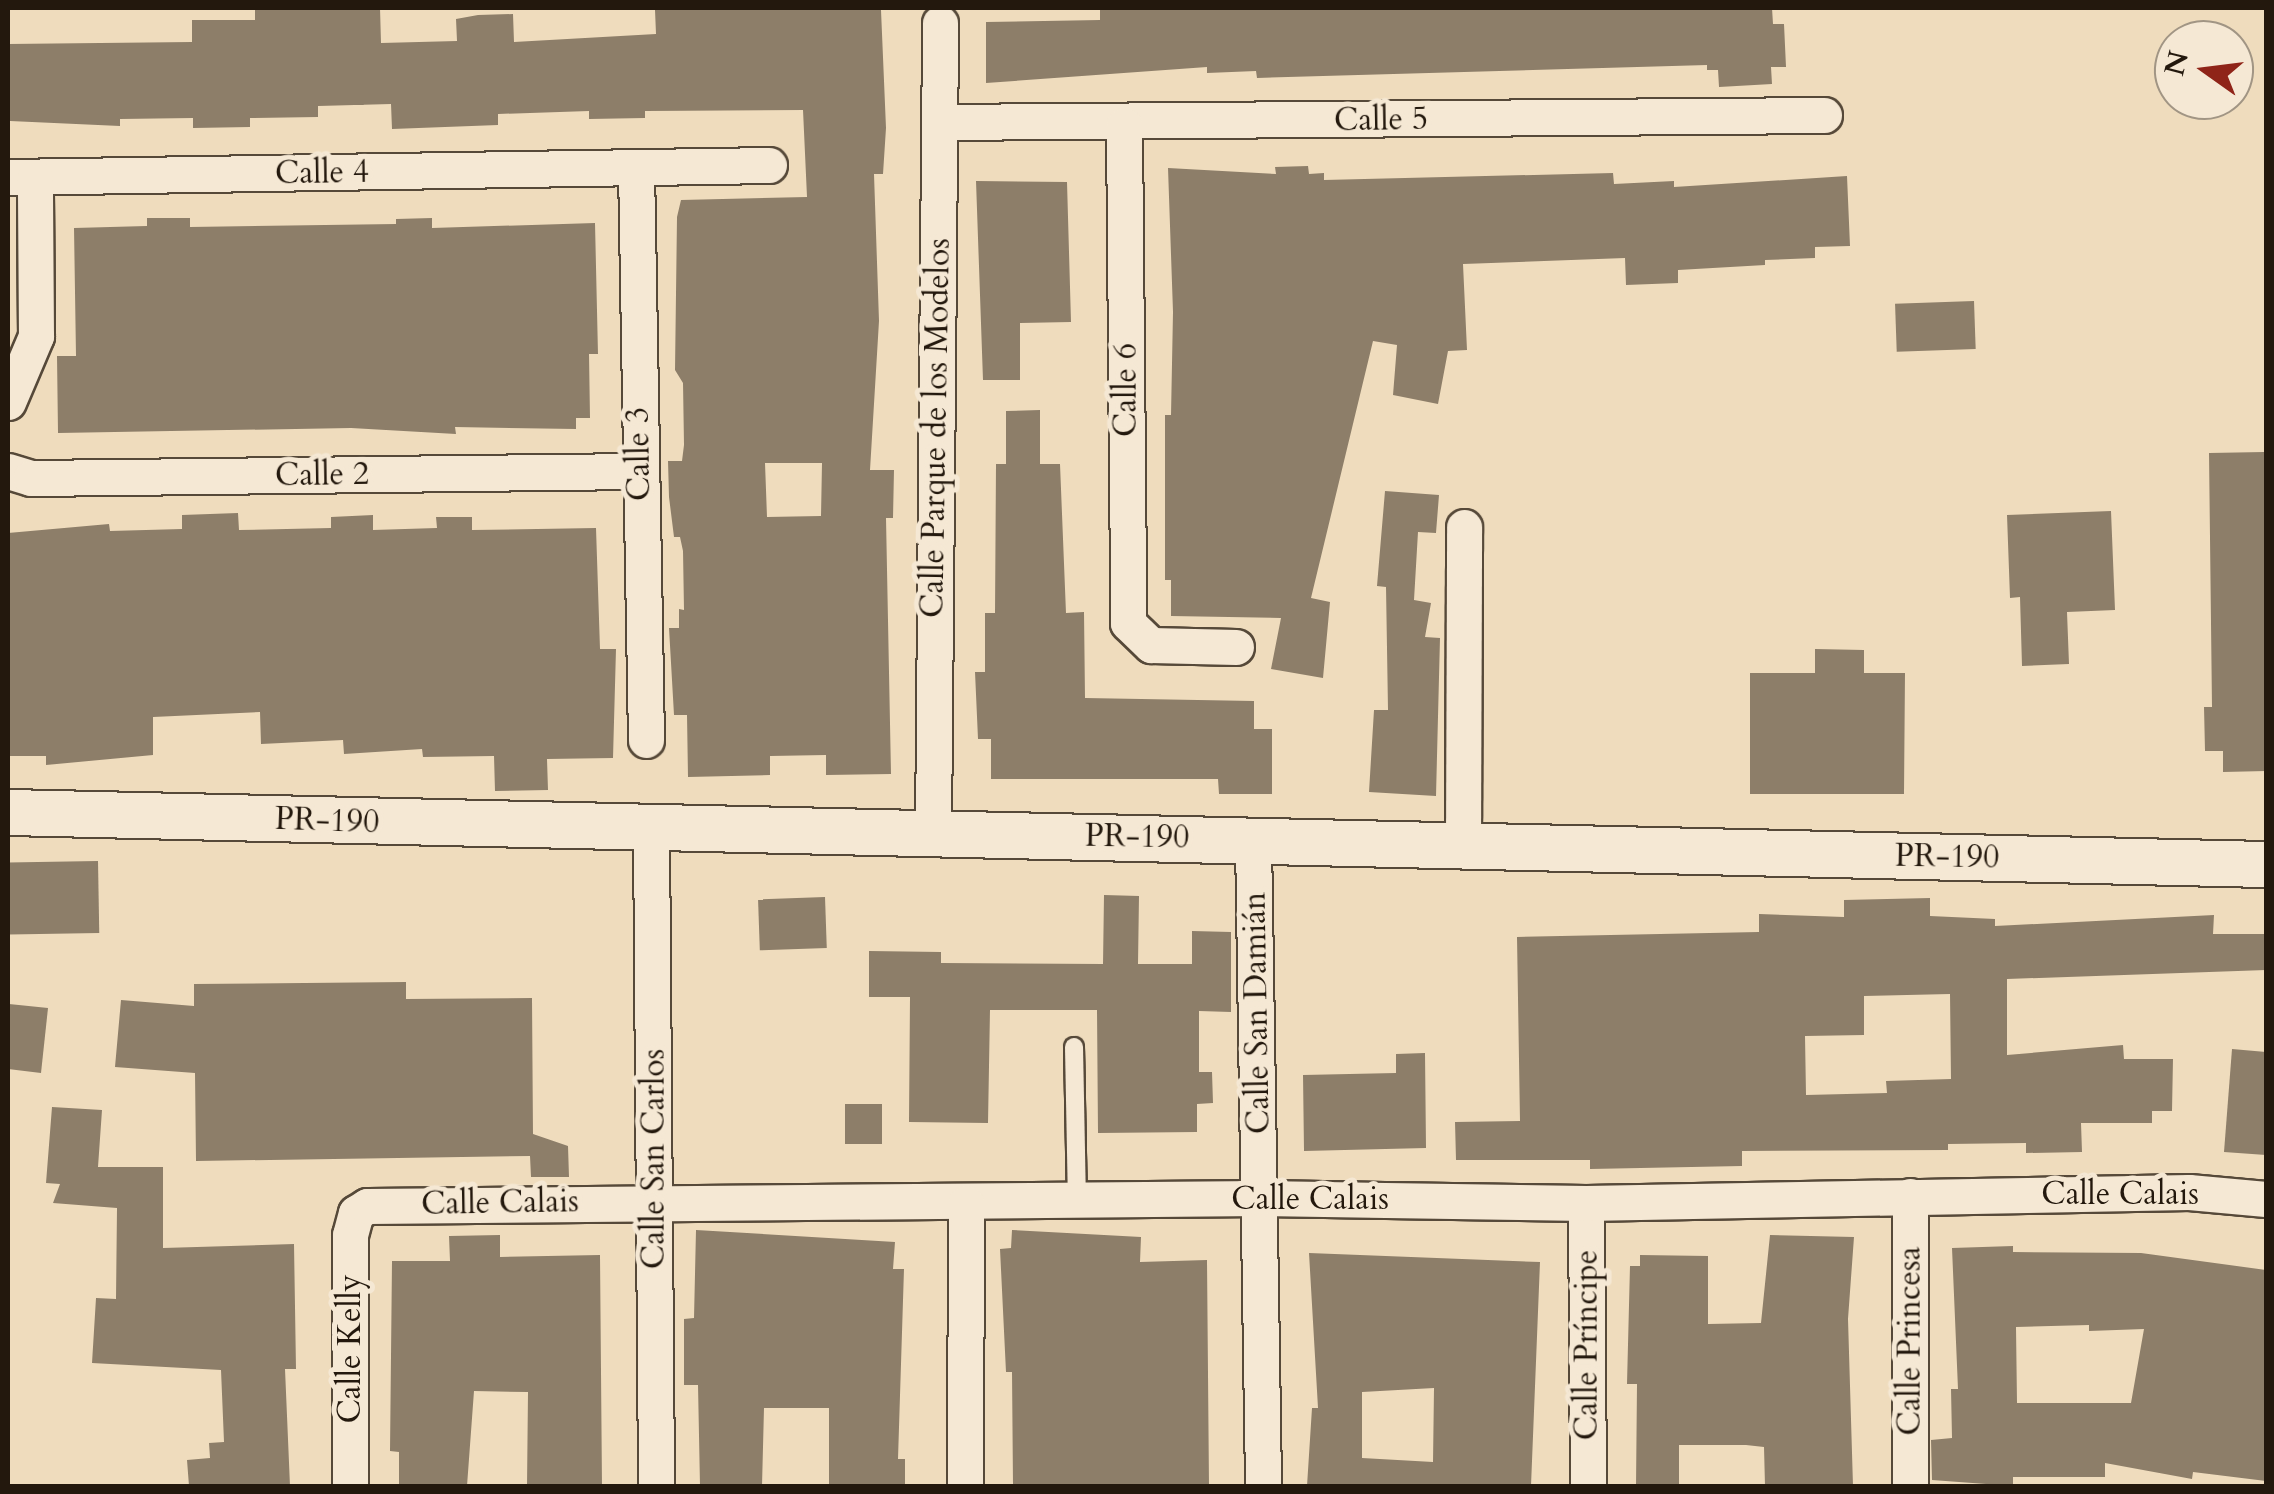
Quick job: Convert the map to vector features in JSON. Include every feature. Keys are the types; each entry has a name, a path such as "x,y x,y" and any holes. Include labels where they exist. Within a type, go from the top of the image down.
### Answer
{"street":[{"name":"Calle Parque de los Modelos","path":"934,833 940,23"},
{"name":"Calle 5","path":"939,122 1124,125 1824,115"},
{"name":"Calle 6","path":"1124,125 1128,623 1151,645 1236,647"},
{"name":"Calle 4","path":"21,178 769,165"},
{"name":"Calle 3","path":"636,167 646,740"},
{"path":"8,402 36,336 21,178"},
{"name":"Calle 2","path":"8,471 30,478 639,472"},
{"path":"1462,846 1464,528"},
{"name":"PR-190","path":"8,812 651,831 1253,839 2266,864"},
{"name":"Calle San Carlos","path":"651,831 656,1486"},
{"name":"Calle San Damián","path":"1253,839 1264,1486"},
{"name":"Calle Calais","path":"356,1213 367,1206 655,1200 966,1204 1261,1198 1586,1202 2189,1192 2266,1199"},
{"name":"Calle Princesa","path":"1910,1196 1910,1486"},
{"name":"Calle Príncipe","path":"1586,1202 1588,1486"},
{"path":"965,1486 966,1204"},
{"name":"Calle Kelly","path":"350,1486 350,1235 356,1213"}],"lane":[{"path":"1074,1047 1077,1202"}],"building":[{"path":"255,8 380,8 381,43 457,41 456,19 513,14 514,42 656,34 655,10 881,10 886,128 883,174 874,174 879,321 870,470 894,470 893,518 886,518 891,774 826,775 826,755 770,756 770,775 688,777 687,715 674,715 669,628 679,628 679,609 684,610 683,551 680,537 674,537 668,461 682,461 684,445 683,383 675,370 677,217 681,200 807,197 803,110 645,111 645,118 589,119 589,111 498,114 498,125 392,129 391,104 318,106 318,117 250,118 250,127 193,128 193,118 120,119 120,126 10,121 8,44 192,42 192,20 255,20","holes":["765,463 822,463 821,516 767,517"]},
{"path":"1100,8 1772,8 1773,24 1784,24 1786,67 1771,67 1772,84 1719,87 1718,70 1707,70 1707,65 1257,78 1256,71 1207,73 1207,67 986,83 986,22 1100,20"},
{"path":"1308,166 1309,174 1324,173 1324,180 1613,173 1614,184 1674,181 1674,187 1847,176 1850,246 1815,247 1815,258 1765,260 1765,265 1678,270 1678,283 1626,285 1625,258 1463,264 1467,350 1448,351 1438,404 1393,395 1397,345 1373,341 1311,598 1330,602 1323,678 1271,669 1281,618 1171,616 1171,580 1165,580 1165,415 1171,415 1173,312 1168,168 1276,174 1275,167"},
{"path":"976,181 1067,182 1071,322 1020,323 1020,380 983,380"},
{"path":"147,218 190,218 190,227 396,224 396,219 432,218 432,228 595,223 598,354 589,354 590,418 576,418 576,429 455,427 456,434 351,428 58,433 57,356 76,356 74,228 147,226"},
{"path":"1974,301 1976,349 1897,352 1895,304"},
{"path":"1040,410 1040,464 1060,464 1066,613 1084,612 1085,698 1254,701 1254,729 1272,729 1272,794 1219,794 1218,779 991,779 991,739 978,739 975,672 985,672 985,613 995,613 996,464 1006,464 1006,411"},
{"path":"2264,452 2266,771 2223,772 2223,751 2205,751 2204,707 2212,707 2209,453"},
{"path":"1385,491 1439,495 1436,533 1418,532 1414,600 1431,603 1425,637 1440,638 1436,796 1369,792 1374,710 1388,710 1386,587 1377,586"},
{"path":"2111,511 2115,610 2067,612 2069,664 2022,666 2020,597 2010,598 2007,515"},
{"path":"238,513 239,530 331,528 331,517 373,515 373,530 437,528 436,517 472,517 472,530 596,528 600,649 616,649 613,758 547,759 548,790 495,791 494,756 423,757 422,749 344,754 343,740 261,744 260,712 153,717 153,755 46,765 46,756 8,756 8,533 109,524 110,531 182,529 182,515"},
{"path":"1815,649 1864,650 1864,673 1905,673 1904,794 1750,794 1750,673 1815,673"},
{"path":"98,861 99,933 9,935 8,863"},
{"path":"1104,895 1139,896 1138,964 1192,964 1192,931 1231,932 1231,1012 1199,1011 1199,1072 1212,1072 1213,1103 1197,1104 1197,1132 1098,1133 1097,1010 990,1010 988,1123 909,1122 910,997 869,997 869,951 941,952 941,963 1103,964"},
{"path":"825,897 827,948 760,950 758,899"},
{"path":"1930,898 1930,916 1995,919 1995,926 2214,915 2213,934 2266,934 2266,970 2007,979 2007,1055 2123,1045 2124,1059 2173,1059 2172,1111 2152,1111 2152,1123 2081,1123 2082,1152 2026,1153 2026,1143 1948,1144 1948,1150 1742,1151 1742,1166 1590,1169 1590,1160 1456,1160 1455,1122 1520,1121 1517,937 1759,932 1759,914 1844,917 1844,900","holes":["1950,994 1951,1079 1886,1081 1887,1093 1806,1095 1805,1036 1864,1035 1864,996"]},
{"path":"406,982 406,999 532,998 533,1134 568,1146 569,1177 531,1177 530,1156 196,1161 195,1073 115,1067 121,1000 194,1006 194,984"},
{"path":"9,1004 48,1008 41,1073 8,1069"},
{"path":"2232,1049 2266,1052 2266,1155 2224,1152"},
{"path":"1425,1053 1426,1148 1304,1151 1303,1075 1396,1073 1396,1054"},
{"path":"845,1104 882,1104 882,1144 845,1144"},
{"path":"52,1107 102,1110 98,1167 163,1167 163,1248 294,1244 296,1369 285,1369 290,1486 189,1486 187,1460 210,1458 209,1443 224,1442 221,1370 92,1363 96,1298 116,1299 117,1208 53,1203 60,1184 46,1183"},
{"path":"696,1230 895,1242 893,1269 904,1269 898,1459 905,1459 905,1486 829,1486 829,1408 764,1408 762,1486 700,1486 698,1385 684,1385 684,1319 694,1318"},
{"path":"1012,1230 1141,1237 1140,1262 1207,1260 1209,1486 1013,1486 1012,1372 1006,1372 1000,1249 1011,1248"},
{"path":"500,1235 500,1257 600,1255 602,1486 527,1486 528,1392 474,1391 467,1486 399,1486 399,1452 390,1451 392,1261 450,1261 449,1236"},
{"path":"1770,1235 1854,1237 1848,1319 1853,1486 1765,1486 1764,1447 1679,1445 1679,1486 1636,1486 1637,1384 1627,1384 1630,1266 1640,1266 1640,1255 1708,1256 1708,1324 1761,1323"},
{"path":"2013,1246 2013,1252 2141,1253 2266,1270 2266,1481 2193,1472 2192,1479 2105,1463 2105,1477 2013,1477 2013,1486 1932,1480 1931,1440 1952,1438 1951,1389 1958,1389 1952,1248","holes":["2089,1325 2089,1331 2144,1329 2131,1403 2017,1403 2016,1327"]},
{"path":"1309,1253 1540,1262 1531,1486 1307,1486 1312,1408 1318,1408","holes":["1434,1388 1433,1462 1362,1458 1362,1392"]}]}
